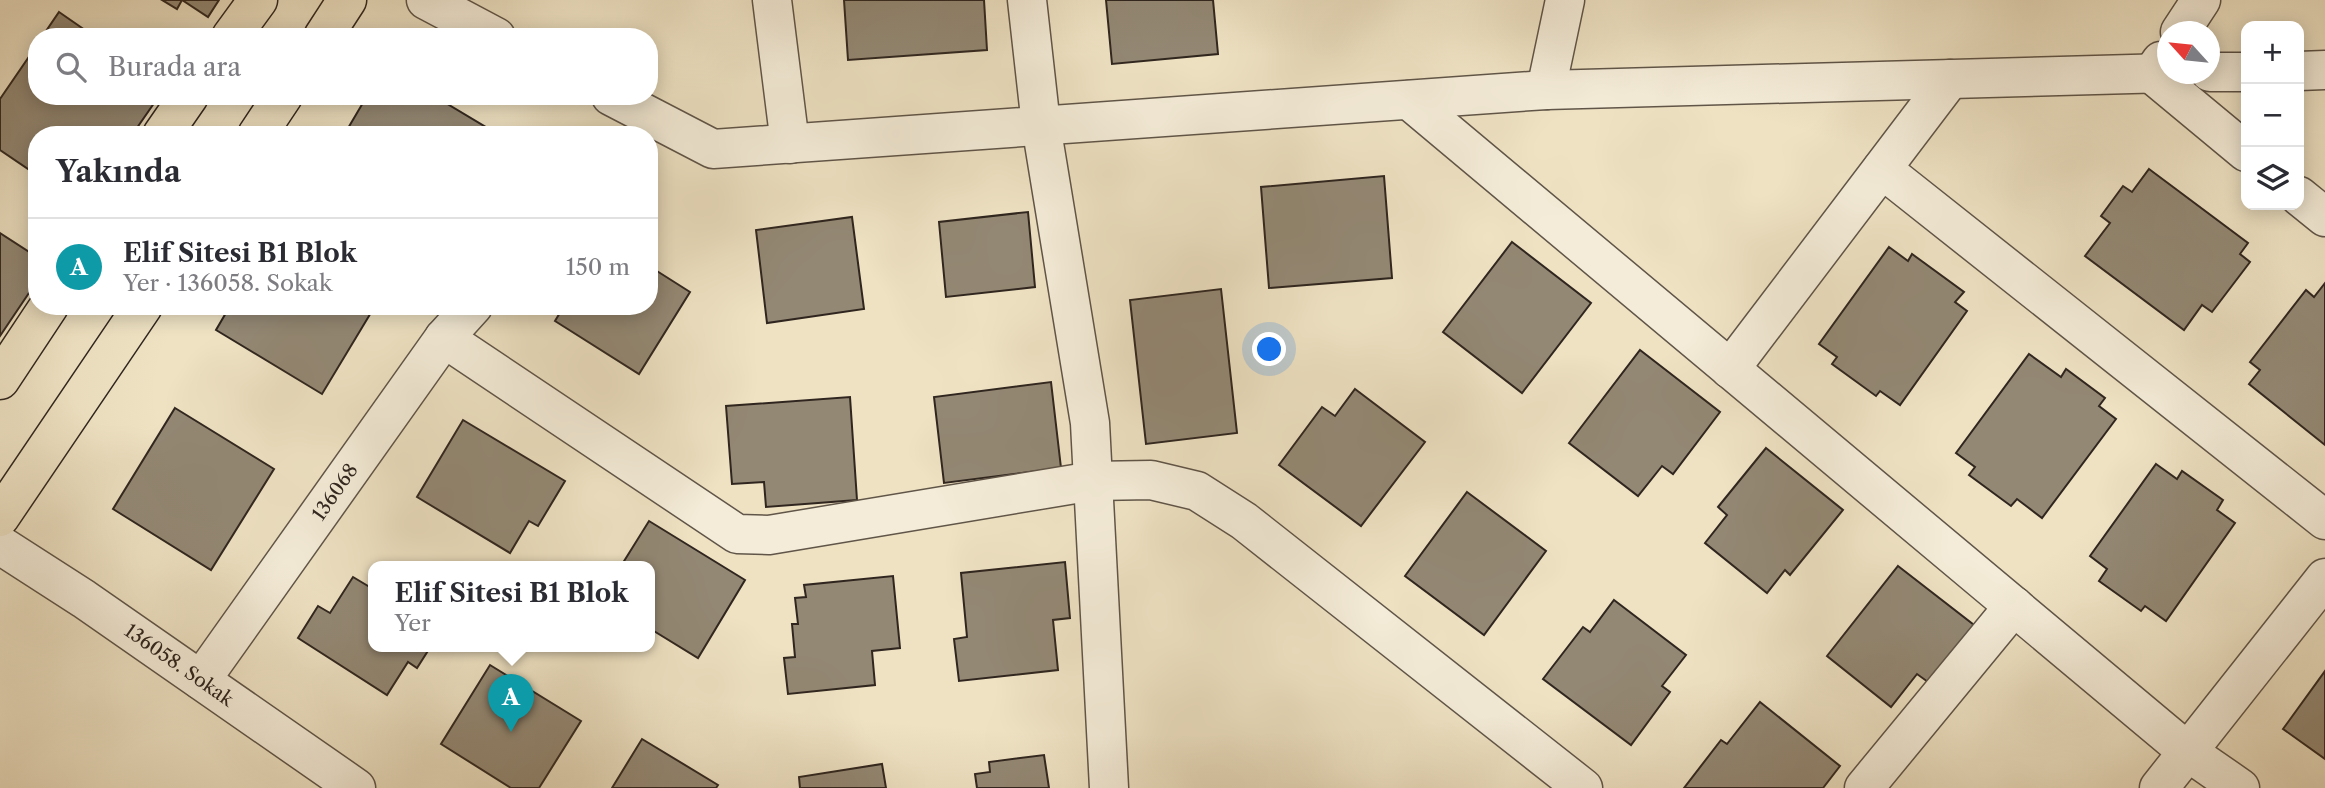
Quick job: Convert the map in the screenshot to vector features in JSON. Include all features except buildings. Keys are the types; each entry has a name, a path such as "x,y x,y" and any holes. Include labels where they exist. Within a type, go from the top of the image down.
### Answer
{"main road":[{"path":"238,28 258,0"},
{"path":"329,28 347,0"},
{"path":"168,126 182,105"},
{"path":"263,126 277,105"},
{"path":"0,380 43,315"},
{"path":"0,517 136,315"}],"street":[{"path":"426,0 479,28"},
{"path":"772,0 790,144"},
{"path":"1027,0 1041,125 1090,423 1110,788"},
{"path":"1545,90 1565,0"},
{"path":"2187,21 2201,0"},
{"path":"658,131 712,149 1545,90 1950,79 2157,66"},
{"path":"2304,71 2325,70"},
{"path":"2220,72 2241,72"},
{"path":"1730,369 1950,79"},
{"path":"2180,84 2241,147"},
{"path":"1409,100 2188,752 2240,788"},
{"path":"619,105 635,124"},
{"path":"1882,169 2325,520"},
{"path":"2304,199 2325,217"},
{"name":"136068","path":"201,680 444,338 464,315"},
{"path":"444,338 737,534 769,535 1093,481 1151,480 1197,491 1244,521 1583,788"},
{"name":"136058. Sokak","path":"0,545 84,599 356,788"},
{"path":"2159,788 2325,578"},
{"path":"1864,788 2014,606"}],"place":[{"name":"Elif Sitesi B1 Blok","path":"511,732"}]}
